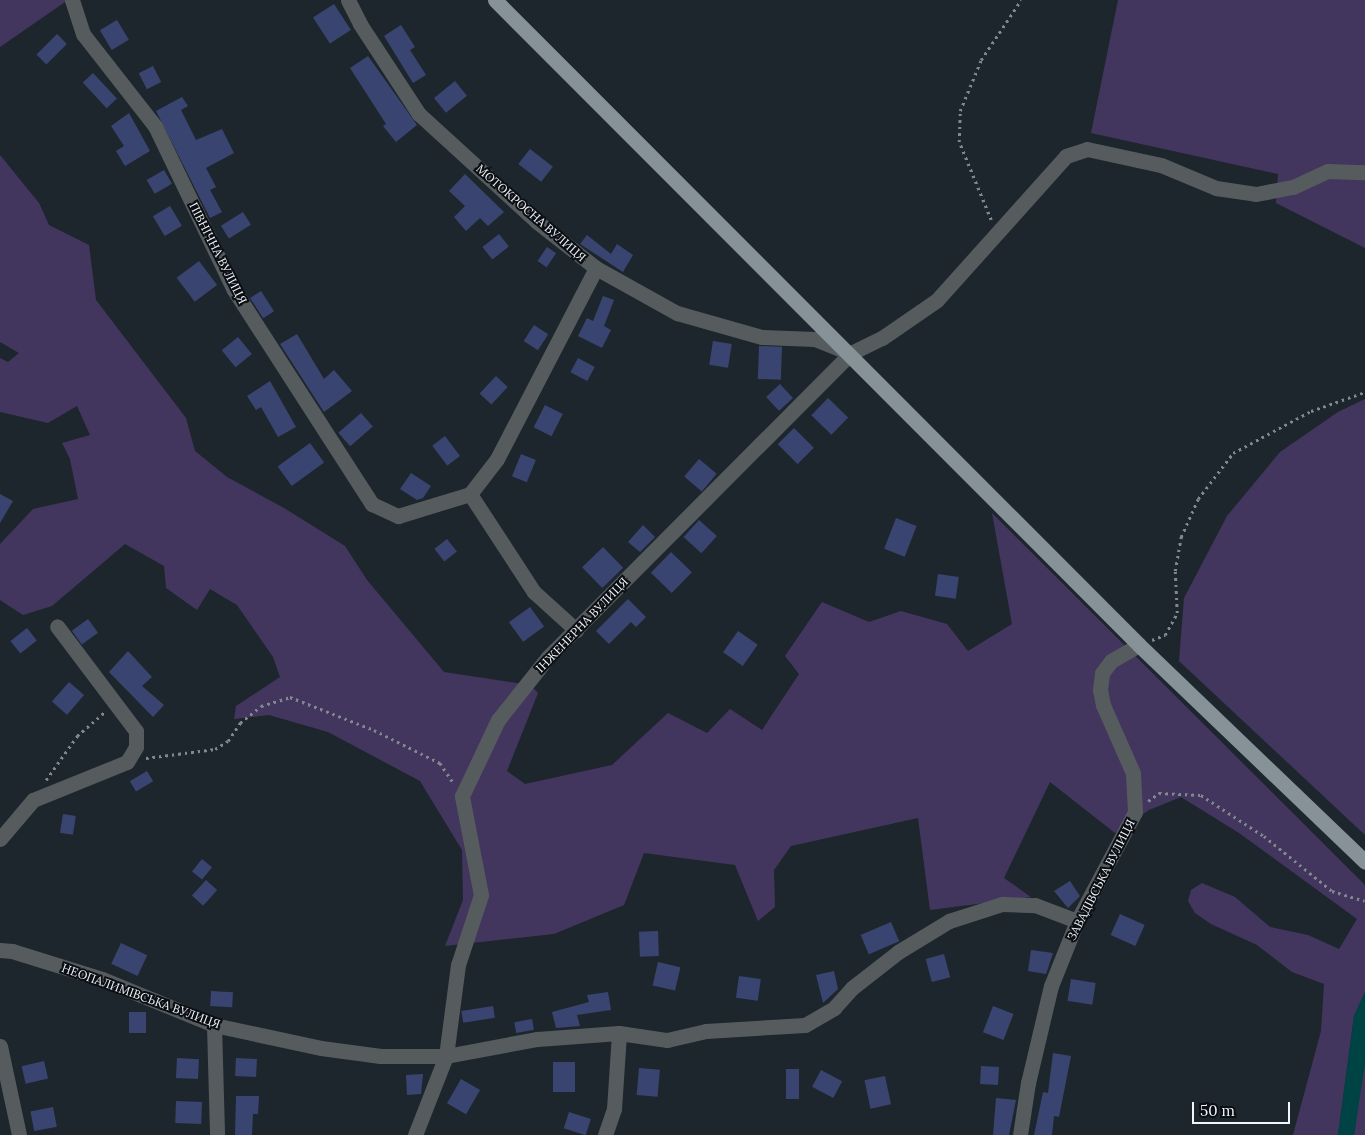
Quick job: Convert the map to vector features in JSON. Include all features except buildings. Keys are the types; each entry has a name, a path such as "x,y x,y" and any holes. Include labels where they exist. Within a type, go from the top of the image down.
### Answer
{"main road":[{"path":"495,0 851,353 1139,645 1365,862"}],"street":[{"name":"ПІВНІЧНА ВУЛИЦЯ","path":"71,0 83,34 155,126 234,290 372,504 398,516 470,494"},
{"name":"МОТОКРОСНА ВУЛИЦЯ","path":"348,0 360,24 419,114 536,221 596,268 497,459 470,494"},
{"name":"ІНЖЕНЕРНА ВУЛИЦЯ","path":"462,796 498,720 548,657 851,353 882,338 937,300 994,239 1044,176 1066,156 1087,149 1161,165 1216,188 1256,194 1293,187 1328,171 1365,172"},
{"path":"596,268 677,313 762,337 815,339 851,353"},
{"path":"470,494 534,592 576,630"},
{"path":"0,839 32,800 127,762 136,747 136,731 57,626"},
{"name":"ЗАВАДІВСЬКА ВУЛИЦЯ","path":"1020,1135 1028,1083 1051,986 1077,921 1135,812 1133,772 1103,705 1100,690 1102,673 1111,662 1139,645"},
{"path":"415,1135 446,1056 458,965 481,895 462,796"},
{"name":"НЕОПАЛИМІВСЬКА ВУЛИЦЯ","path":"0,950 12,951 102,979 214,1026 321,1048 380,1056 446,1056 538,1039 619,1033 667,1040 706,1031 805,1025 834,1008 852,988 898,952 949,921 1002,904 1035,905 1077,921"},
{"path":"214,1026 217,1135"},
{"path":"605,1135 614,1109 619,1033"},
{"path":"0,1046 19,1135"}],"path":[{"path":"994,239 989,210 970,174 959,142 960,111 981,60 1021,0"},
{"path":"1139,645 1165,635 1177,613 1175,571 1181,537 1198,500 1233,453 1311,410 1365,392"},
{"path":"127,762 215,749 228,741 240,723 261,706 290,697 374,730 440,763 462,796"},
{"path":"32,800 77,736 114,703"},
{"path":"1135,812 1159,793 1201,795 1264,836 1332,891 1365,901"}],"shaded area":[{"path":"0,0 68,0 0,47"},
{"path":"1118,0 1365,0 1365,248 1276,203 1278,174 1091,133"},
{"path":"0,155 39,203 49,225 89,245 96,300 186,418 195,451 227,477 284,508 345,546 367,580 444,672 530,685 538,693 507,771 525,784 612,765 668,713 707,733 730,709 762,730 799,674 785,656 822,602 869,622 901,611 947,624 968,651 1012,624 992,513 1365,885 1365,992 1354,1016 1338,1135 1293,1135 1321,1031 1324,984 1292,972 1257,945 1211,924 1195,913 1188,901 1191,890 1202,883 1235,897 1270,927 1308,935 1339,949 1357,919 1239,833 1181,797 1149,810 1115,833 1050,782 1004,878 1031,897 930,910 918,818 791,846 774,870 775,907 758,921 735,865 644,853 624,905 554,934 445,946 463,900 462,850 420,781 328,732 269,715 234,719 236,706 280,677 273,657 237,605 210,589 197,610 166,588 164,566 125,544 52,606 23,615 0,600 0,544 33,509 78,499 70,459 62,443 90,435 77,406 48,423 0,412 0,358 8,362 19,353 0,342"},
{"path":"1365,399 1365,835 1179,661 1184,598 1227,516 1280,452 1338,412"},
{"path":"1365,992 1365,1063 1354,1135 1338,1135 1354,1016"},
{"path":"1365,1063 1365,1135 1354,1135 1361,1086"}]}
